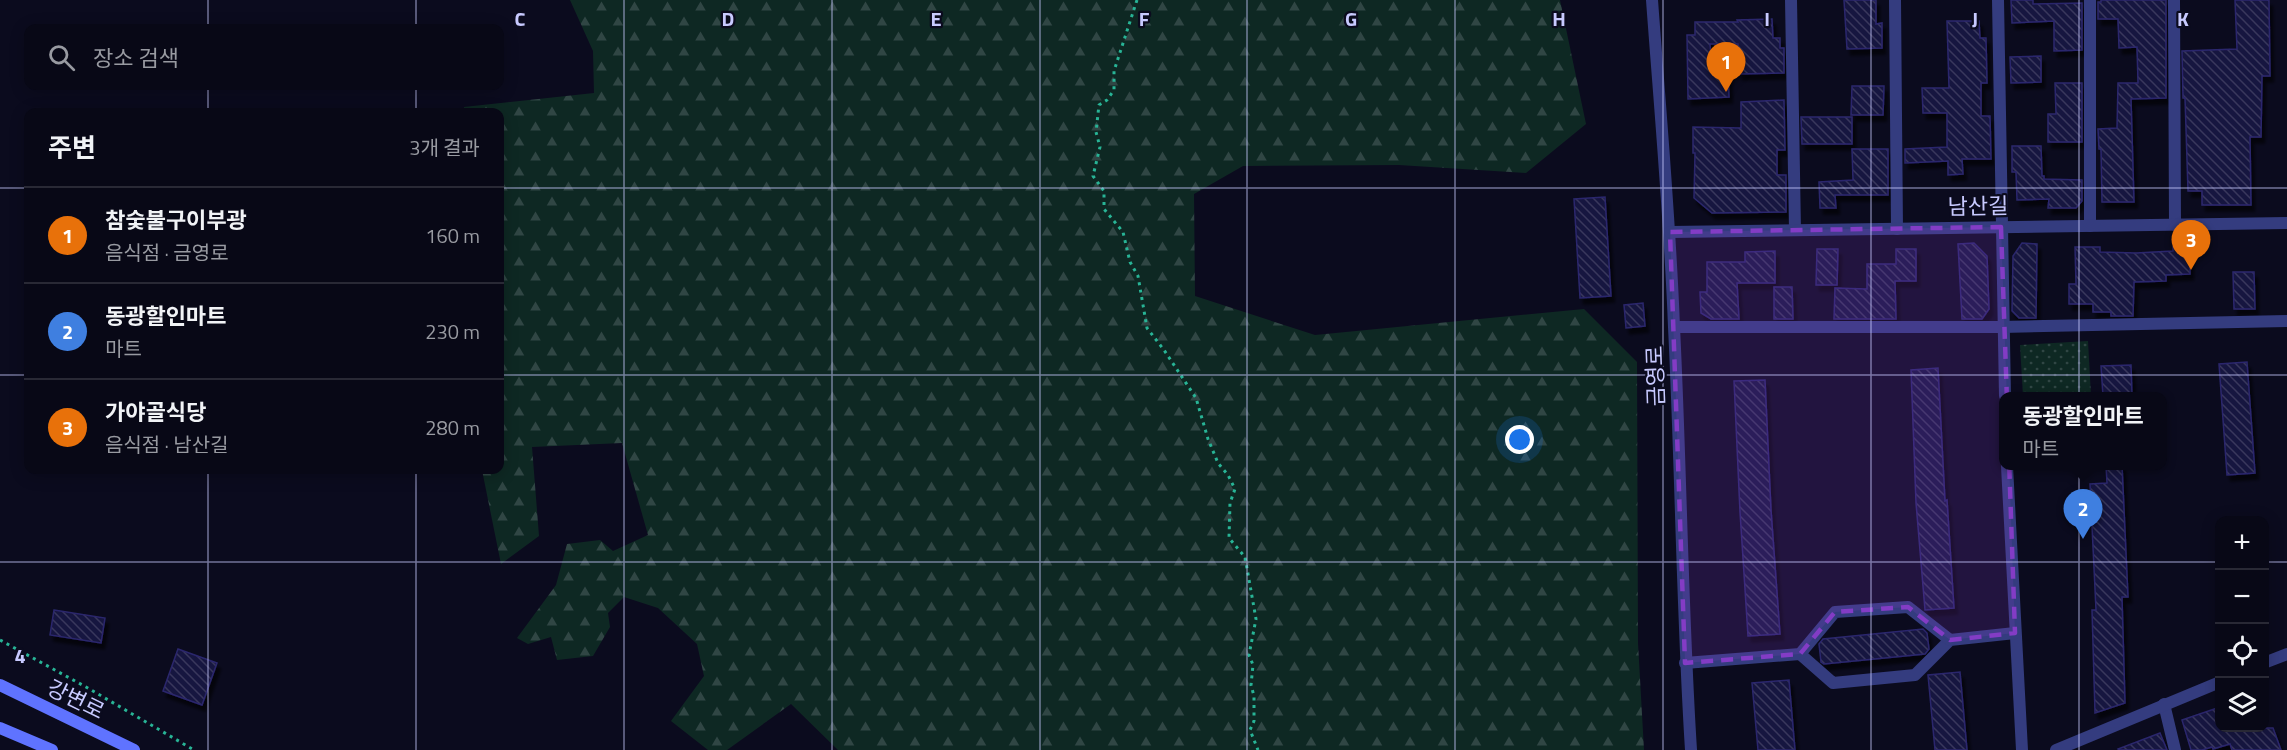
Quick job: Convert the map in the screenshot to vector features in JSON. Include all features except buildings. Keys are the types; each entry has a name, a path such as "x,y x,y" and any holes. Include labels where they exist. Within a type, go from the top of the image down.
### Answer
{"main road":[{"name":"강변로","path":"0,685 134,750"},
{"path":"0,728 52,750"}],"street":[{"name":"금영로","path":"1652,0 1670,232 1690,750"},
{"path":"1791,0 1795,230"},
{"path":"1895,0 1897,229"},
{"path":"1998,0 2005,392"},
{"path":"2090,0 2090,226"},
{"path":"2174,0 2175,225"},
{"name":"남산길","path":"1670,232 2287,224"},
{"path":"1674,327 2002,327 2287,321"},
{"path":"2007,470 2022,750"},
{"path":"1685,663 1800,654 1835,612 1908,607 1950,640"},
{"path":"1800,654 1833,683 1857,681 1915,675 1950,640 2015,633"},
{"path":"2269,661 2287,654"},
{"path":"2056,750 2215,684"},
{"path":"2164,704 2175,750"}],"path":[{"path":"1137,0 1113,71 1114,90 1107,100 1099,105 1096,132 1100,147 1093,176 1104,191 1104,208 1123,232 1130,262 1138,276 1147,328 1196,398 1218,463 1228,475 1235,489 1230,503 1228,538 1245,557 1256,619 1249,655 1253,665 1251,685 1254,696 1254,721 1250,730 1258,750"},
{"path":"0,640 194,750"}],"highlighted area":[{"path":"2001,227 2015,633 1950,640 1908,607 1835,612 1800,654 1685,663 1670,232"}],"green space":[{"path":"570,0 1560,0 1586,124 1526,173 1399,165 1243,166 1194,194 1195,296 1315,335 1584,309 1637,362 1638,643 1644,750 838,750 791,704 727,750 708,750 671,721 704,676 697,644 658,608 624,597 608,613 610,627 593,656 557,660 551,637 528,644 517,638 556,585 567,544 600,540 613,551 648,535 622,443 532,447 539,536 501,564 483,474 504,474 504,108 464,107 594,93 593,51"},
{"path":"2088,341 2091,392 2023,392 2020,345"}],"place":[{"name":"참숯불구이부광","path":"1726,92"},
{"name":"가야골식당","path":"2191,270"},
{"name":"동광할인마트","path":"2083,539"}]}
